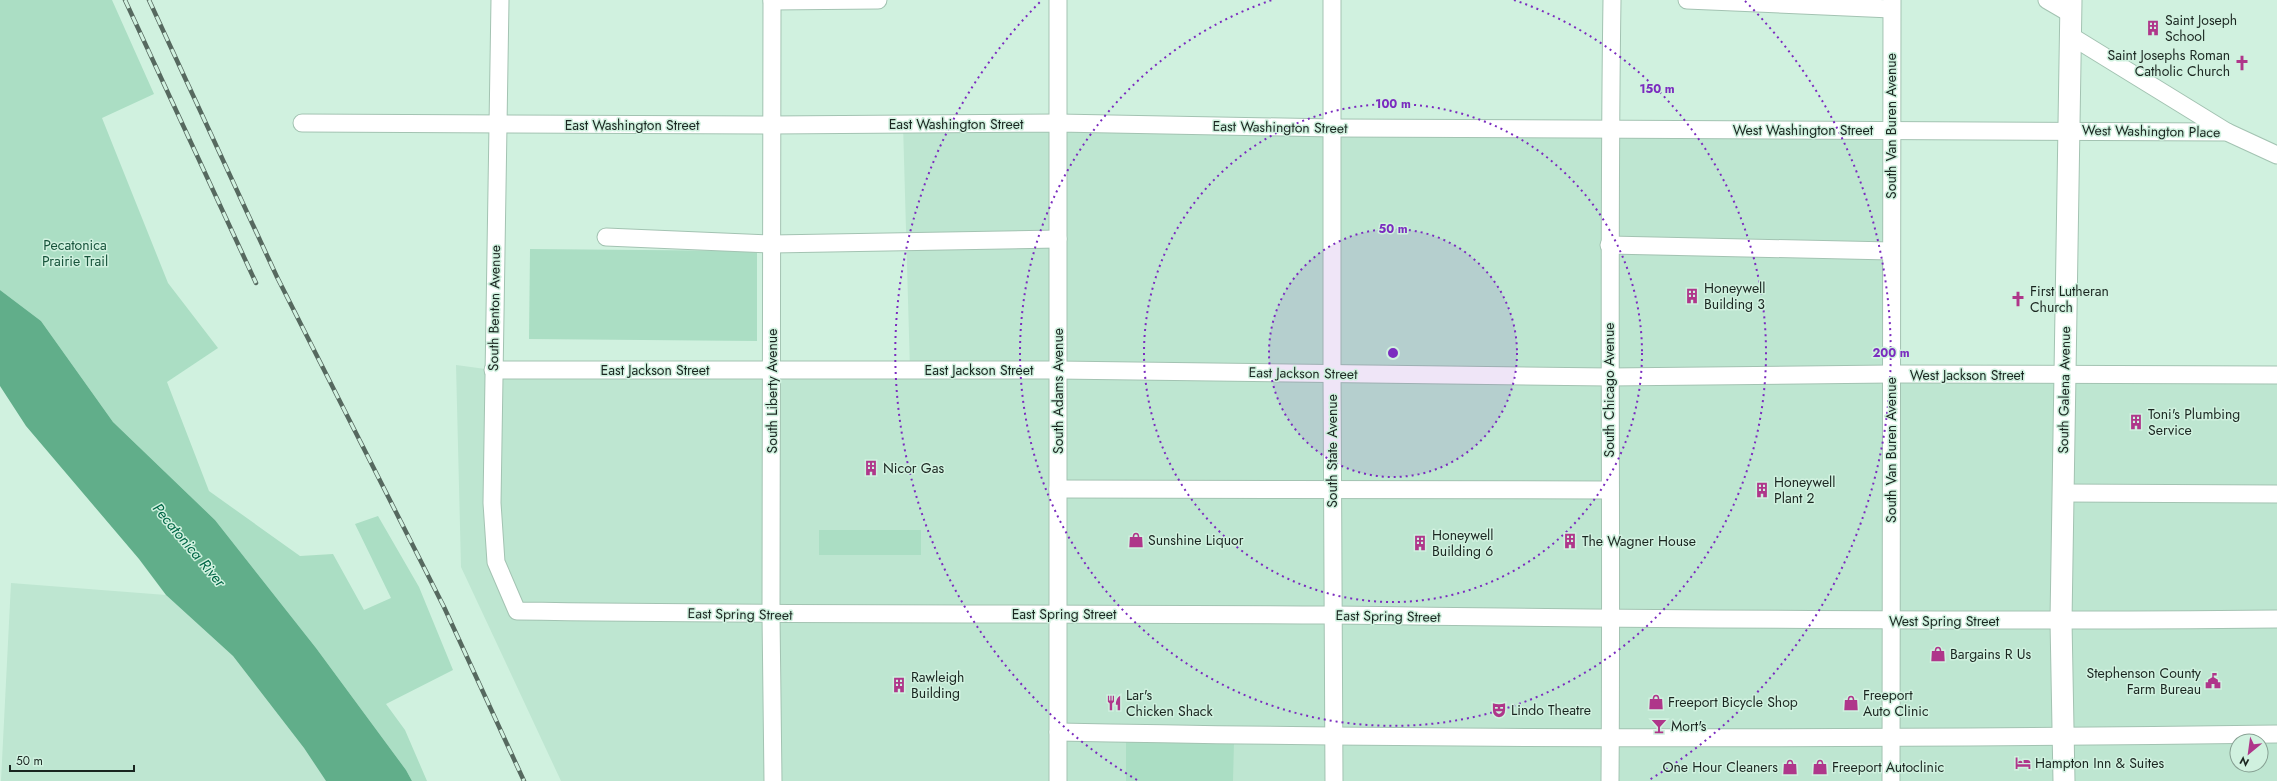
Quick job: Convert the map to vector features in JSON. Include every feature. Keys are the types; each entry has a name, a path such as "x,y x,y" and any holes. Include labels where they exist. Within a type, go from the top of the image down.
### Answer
{"main road":[{"name":"South Galena Avenue","path":"2064,781 2061,621 2062,493 2071,7"}],"street":[{"name":"South Benton Avenue","path":"500,0 492,503 496,562 517,611"},
{"path":"772,0 878,0"},
{"name":"South Liberty Avenue","path":"772,0 771,615 773,781"},
{"name":"South Adams Avenue","path":"1058,0 1058,781"},
{"name":"South State Avenue","path":"1332,0 1334,128 1332,374 1334,781"},
{"name":"South Chicago Avenue","path":"1610,781 1611,620 1609,377 1612,0"},
{"path":"1687,0 1891,4"},
{"path":"2047,0 2071,7"},
{"name":"South Van Buren Avenue","path":"1891,4 1891,781"},
{"path":"2071,36 2227,132"},
{"name":"East Washington Street","path":"302,124 772,126 1058,123 1334,128 1610,129"},
{"name":"West Washington Street","path":"1610,129 1891,131 2068,130"},
{"name":"West Washington Place","path":"2068,130 2227,132 2277,155"},
{"path":"606,237 772,244 1058,239"},
{"path":"1610,245 1891,251"},
{"name":"East Jackson Street","path":"493,370 1057,370 1609,377"},
{"name":"West Jackson Street","path":"1609,377 1891,374 2277,374"},
{"path":"1058,489 1332,488 1610,490"},
{"path":"2062,493 2277,494"},
{"name":"East Spring Street","path":"517,611 771,615 1059,614 1611,620"},
{"name":"West Spring Street","path":"1611,620 2061,621 2277,619"},
{"path":"1058,732 1610,738 1891,736 2063,737 2277,734"}],"shaded area":[{"path":"903,124 1891,131 1891,374 2277,375 2277,781 561,781 461,567 456,365 493,370 910,370"},
{"path":"11,583 166,595 233,656 304,748 326,781 1,781"}],"green space":[{"name":"Pecatonica Prairie Trail","path":"0,0 112,0 154,94 102,118 168,283 218,348 167,382 209,491 300,556 333,554 364,610 391,598 355,524 378,516 419,587 453,670 386,704 405,730 427,781 412,781 406,770 316,648 215,520 113,422 41,321 0,290"},
{"path":"530,249 757,251 757,341 529,339"},
{"path":"819,530 921,530 921,555 819,555"},
{"path":"1126,741 1234,742 1233,781 1126,781"}],"water":[{"name":"Pecatonica River","path":"0,290 41,321 113,422 215,520 316,648 406,770 412,781 326,781 304,748 233,656 166,595 139,559 26,426 0,386"}],"railway":[{"path":"125,0 256,283"},
{"path":"149,0 277,277 444,607 524,781"}],"place":[{"name":"Saint Joseph School","path":"2153,28"},
{"name":"Saint Josephs Roman Catholic Church","path":"2242,63"},
{"name":"Honeywell Building 3","path":"1692,296"},
{"name":"First Lutheran Church","path":"2018,299"},
{"name":"Toni's Plumbing Service","path":"2136,422"},
{"name":"Nicor Gas","path":"871,468"},
{"name":"Honeywell Plant 2","path":"1762,490"},
{"name":"Sunshine Liquor","path":"1136,540"},
{"name":"The Wagner House","path":"1570,541"},
{"name":"Honeywell Building 6","path":"1420,543"},
{"name":"Bargains R Us","path":"1938,654"},
{"name":"Stephenson County Farm Bureau","path":"2213,681"},
{"name":"Rawleigh Building","path":"899,685"},
{"name":"Freeport Bicycle Shop","path":"1656,702"},
{"name":"Lar's Chicken Shack","path":"1114,703"},
{"name":"Freeport Auto Clinic","path":"1851,703"},
{"name":"Lindo Theatre","path":"1499,710"},
{"name":"Mort's","path":"1659,726"},
{"name":"Hampton Inn & Suites","path":"2023,763"},
{"name":"One Hour Cleaners","path":"1790,767"},
{"name":"Freeport Autoclinic","path":"1820,767"}]}
